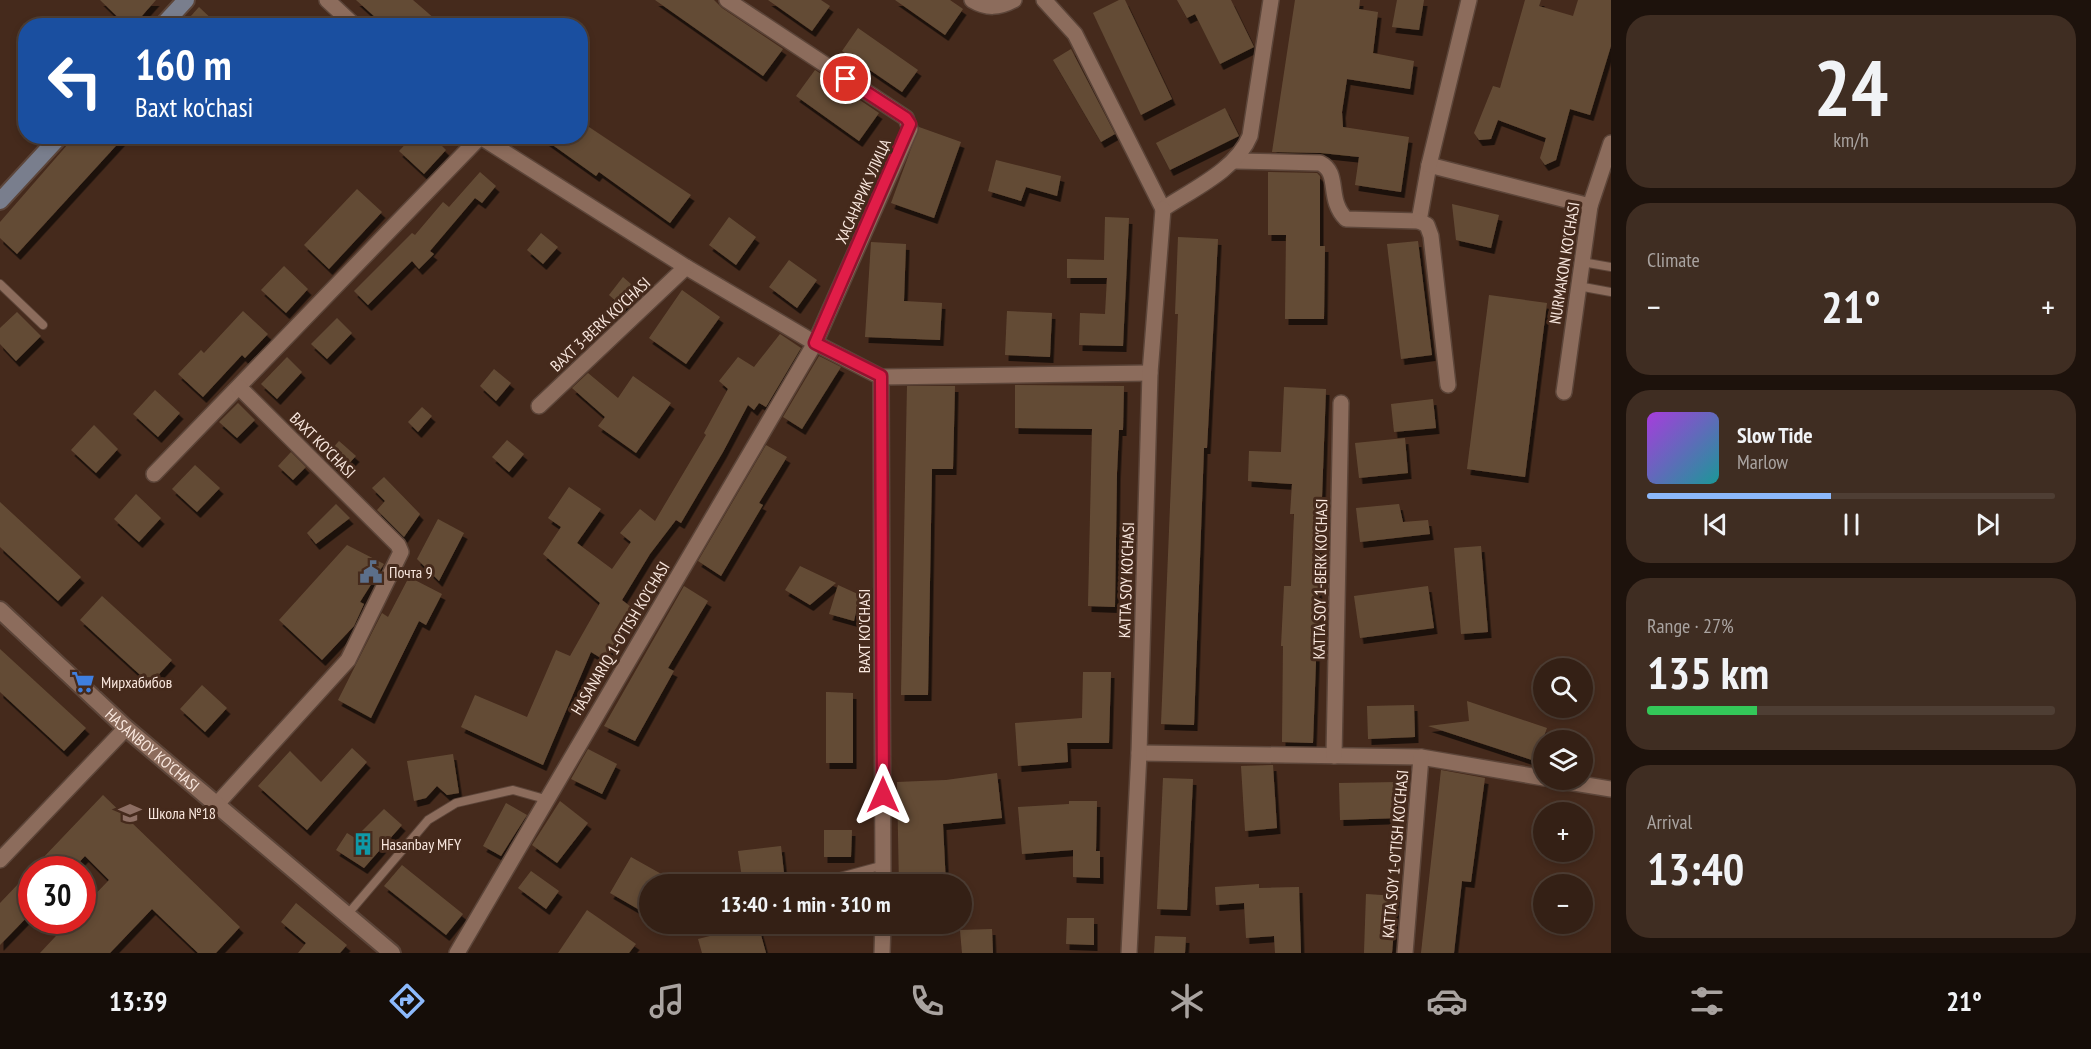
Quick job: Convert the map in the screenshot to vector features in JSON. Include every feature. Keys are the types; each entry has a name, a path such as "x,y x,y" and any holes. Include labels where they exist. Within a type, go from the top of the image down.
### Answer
{"main road":[{"path":"169,18 186,0"},
{"path":"0,201 53,144"}],"street":[{"path":"327,0 346,18"},
{"name":"ХАСАНАРИК УЛИЦА","path":"727,0 906,118 910,124 815,343"},
{"path":"972,0 984,8 1004,6 1014,0"},
{"path":"1044,0 1075,34 1163,209 1235,160 1245,149 1250,136 1272,0"},
{"path":"1419,221 1429,165 1469,0"},
{"name":"NURMAKON KO'CHASI","path":"1564,392 1590,206 1611,143"},
{"path":"154,474 473,144"},
{"path":"491,144 686,267 815,343 881,376 1150,373"},
{"path":"1235,160 1320,163 1329,167 1332,175 1332,196 1337,210 1346,219 1419,221 1427,225 1431,236 1448,385"},
{"path":"1429,165 1590,206"},
{"name":"KATTA SOY KO'CHASI","path":"1129,953 1150,373 1163,209"},
{"name":"BAXT 3-BERK KO'CHASI","path":"539,406 686,267"},
{"name":"HASANARIQ 1-O'TISH KO'CHASI","path":"457,953 815,343"},
{"name":"BAXT KO'CHASI","path":"881,376 884,874"},
{"name":"BAXT KO'CHASI","path":"217,804 348,660 401,552 398,545 239,387"},
{"name":"KATTA SOY 1-BERK KO'CHASI","path":"1334,756 1341,403"},
{"name":"HASANBOY KO'CHASI","path":"0,610 126,728 392,953"},
{"path":"0,860 126,728"},
{"path":"1138,753 1421,757 1533,776"},
{"name":"KATTA SOY 1-O'TISH KO'CHASI","path":"1405,953 1421,757"},
{"path":"1593,786 1611,789"},
{"path":"882,953 883,934"}],"lane":[{"path":"1582,262 1611,267"},
{"path":"0,284 43,325"},
{"path":"1578,286 1611,292"},
{"path":"347,915 428,820 456,803 513,790 545,800"},
{"path":"851,874 884,865"}],"building":[{"path":"100,0 156,0 140,18 119,18"},
{"path":"356,0 413,0 434,18 376,18"},
{"path":"655,0 714,0 722,8 783,49 763,76"},
{"path":"768,0 821,0 830,6 812,31"},
{"path":"895,0 950,0 963,9 945,35"},
{"path":"1119,0 1125,0 1172,99 1141,115 1093,13"},
{"path":"1177,0 1231,0 1254,47 1220,64 1195,14 1187,18"},
{"path":"1295,0 1360,0 1359,9 1378,12 1373,53 1414,61 1410,89 1347,79 1342,112 1343,127 1409,137 1401,192 1355,185 1359,157 1321,153 1272,152"},
{"path":"1397,0 1424,0 1419,30 1392,27"},
{"path":"1525,0 1541,0 1539,6 1573,16 1578,0 1611,0 1611,46 1590,115 1570,109 1556,160 1545,165 1540,158 1546,138 1498,120 1491,139 1479,140 1474,133 1493,86 1500,88"},
{"path":"199,7 211,18 189,18"},
{"path":"858,28 918,70 902,92 842,51"},
{"path":"1071,49 1115,134 1101,142 1053,60"},
{"path":"815,70 879,113 859,141 796,96"},
{"path":"1225,108 1239,136 1170,170 1156,143"},
{"path":"588,126 691,195 670,223 599,172 596,176 551,144 588,144"},
{"path":"919,127 961,142 934,218 891,203"},
{"path":"68,144 118,144 17,254 0,238 0,222"},
{"path":"406,144 440,144 446,150 424,174 399,151"},
{"path":"996,160 1061,176 1057,196 1026,187 1021,201 988,191"},
{"path":"480,172 496,186 482,203 475,198 430,251 434,254 419,269 412,261 368,305 354,291 412,233 415,235 443,202 449,207"},
{"path":"1268,172 1317,173 1320,176 1320,246 1325,246 1324,319 1285,319 1286,235 1268,235"},
{"path":"357,189 382,212 329,269 304,245"},
{"path":"1452,204 1499,215 1491,248 1456,240"},
{"path":"729,217 756,237 736,265 709,245"},
{"path":"1105,217 1129,218 1123,346 1079,345 1080,313 1105,314 1107,278 1067,278 1067,259 1104,260"},
{"path":"541,233 558,247 543,264 527,250"},
{"path":"1178,237 1218,239 1207,448 1204,448 1194,725 1161,724 1178,314 1175,314"},
{"path":"1418,241 1432,355 1401,359 1387,244"},
{"path":"871,242 906,244 904,301 942,303 940,340 865,337"},
{"path":"789,260 817,280 797,308 769,287"},
{"path":"284,266 308,289 286,313 261,290"},
{"path":"623,277 640,292 625,309 609,295"},
{"path":"682,290 720,317 686,364 649,338"},
{"path":"1489,295 1547,303 1525,477 1467,469"},
{"path":"243,311 268,334 245,358 242,355 203,397 178,374 201,350 204,353"},
{"path":"1007,311 1052,313 1050,357 1005,355"},
{"path":"17,312 41,336 16,361 0,344 0,328"},
{"path":"337,318 352,333 327,359 311,344"},
{"path":"780,334 801,348 766,407 759,403 754,410 748,405 681,523 676,520 650,554 622,600 635,610 604,660 591,652 543,765 461,727 475,695 527,717 556,650 570,656 600,603 543,554 561,527 548,518 569,487 601,509 577,543 612,569 631,542 620,533 640,509 655,521 706,435 704,433 728,389 719,381 738,357 754,367"},
{"path":"819,356 841,367 802,429 783,417"},
{"path":"287,357 302,372 277,399 261,384"},
{"path":"494,369 511,383 496,401 480,386"},
{"path":"588,373 618,398 633,376 671,403 636,453 598,426 605,417 572,388"},
{"path":"1015,385 1124,386 1123,430 1119,430 1117,473 1115,607 1088,606 1092,429 1015,428"},
{"path":"907,386 955,386 953,469 932,469 928,695 901,695"},
{"path":"1284,387 1326,389 1313,743 1282,742 1283,646 1281,646 1284,586 1291,586 1294,514 1290,514 1292,484 1248,481 1249,451 1281,452"},
{"path":"155,390 180,413 158,437 133,414"},
{"path":"1433,399 1436,428 1394,432 1391,404"},
{"path":"238,403 255,420 237,438 219,422"},
{"path":"422,407 432,416 418,432 408,422"},
{"path":"94,425 118,449 96,473 71,450"},
{"path":"1405,438 1408,473 1359,478 1355,443"},
{"path":"507,440 524,454 509,472 492,457"},
{"path":"339,441 356,456 341,472 325,457"},
{"path":"766,445 787,457 759,503 763,505 721,576 698,561"},
{"path":"291,452 306,467 293,480 278,466"},
{"path":"195,465 220,488 197,512 172,489"},
{"path":"384,477 420,514 404,537 377,510 385,501 372,488"},
{"path":"136,494 161,518 139,542 114,519"},
{"path":"0,502 81,577 58,601 0,547"},
{"path":"336,504 350,518 316,544 307,533"},
{"path":"1399,504 1403,522 1428,520 1430,534 1360,542 1356,508"},
{"path":"438,519 464,533 439,581 417,559"},
{"path":"347,545 384,564 360,602 364,604 354,626 322,660 279,620"},
{"path":"1481,546 1488,632 1461,634 1454,548"},
{"path":"800,566 836,583 810,605 785,590"},
{"path":"409,577 442,594 426,625 419,621 371,718 338,700 382,613 388,617"},
{"path":"838,585 860,595 854,621 829,614"},
{"path":"684,586 708,601 668,668 674,671 635,741 604,726"},
{"path":"1428,586 1434,628 1360,638 1354,596"},
{"path":"102,596 172,660 150,684 80,620"},
{"path":"0,649 86,728 64,751 0,692"},
{"path":"1083,672 1111,672 1109,743 1067,743 1068,762 1018,766 1015,723 1082,718"},
{"path":"202,685 227,708 205,732 180,709"},
{"path":"826,692 853,693 853,763 826,763"},
{"path":"1467,701 1547,728 1546,730 1533,730 1533,760 1428,726 1469,721"},
{"path":"1414,705 1415,737 1368,739 1367,706"},
{"path":"352,748 367,762 307,830 258,786 290,751 321,782"},
{"path":"588,749 617,764 602,794 571,779"},
{"path":"453,754 459,793 447,795 437,786 426,798 414,801 407,761"},
{"path":"1273,765 1277,828 1245,831 1241,766"},
{"path":"1441,770 1485,778 1471,882 1462,881 1454,953 1421,953"},
{"path":"997,773 1002,818 943,824 945,874 899,874 897,782 946,780"},
{"path":"1163,778 1193,779 1187,910 1157,909"},
{"path":"1399,782 1400,818 1340,820 1339,783"},
{"path":"103,795 240,927 216,953 198,953 152,909 110,953 40,953 58,934 96,934 96,893 109,880 96,867 96,856 45,856"},
{"path":"560,801 588,823 557,863 532,845"},
{"path":"1069,801 1097,801 1096,851 1100,851 1100,878 1073,877 1073,850 1022,854 1018,807 1069,804"},
{"path":"506,803 527,815 501,856 483,846"},
{"name":"Hasanbay MFY","path":"384,809 402,825 364,868 336,850 347,833 355,838"},
{"path":"824,830 852,830 851,857 824,857"},
{"path":"781,846 784,873 741,874 738,851"},
{"path":"631,857 661,874 639,874 639,910 610,893"},
{"path":"402,865 463,914 446,935 384,886"},
{"path":"531,871 559,891 546,909 518,888"},
{"path":"18,884 18,926 0,945 0,903"},
{"path":"1259,884 1259,888 1299,887 1301,953 1275,953 1274,936 1246,938 1244,903 1216,905 1215,887"},
{"path":"1366,894 1397,896 1392,953 1364,953"},
{"path":"296,903 347,945 340,953 298,953 306,943 281,922"},
{"path":"587,910 636,944 629,953 558,953"},
{"path":"1067,918 1094,918 1094,945 1066,944"},
{"path":"992,929 993,953 962,953 960,934 972,934 972,930"},
{"path":"718,934 761,934 766,953 702,953 698,939"},
{"path":"1155,936 1186,937 1185,953 1154,953"}],"place":[{"name":"Почта 9","path":"371,572"},
{"name":"Мирхабибов","path":"83,682"},
{"name":"Школа №18","path":"130,813"},
{"name":"Hasanbay MFY","path":"363,844"}],"route":[{"path":"846,79 906,118 910,124 910,129 815,343 881,376 883,795"}]}
